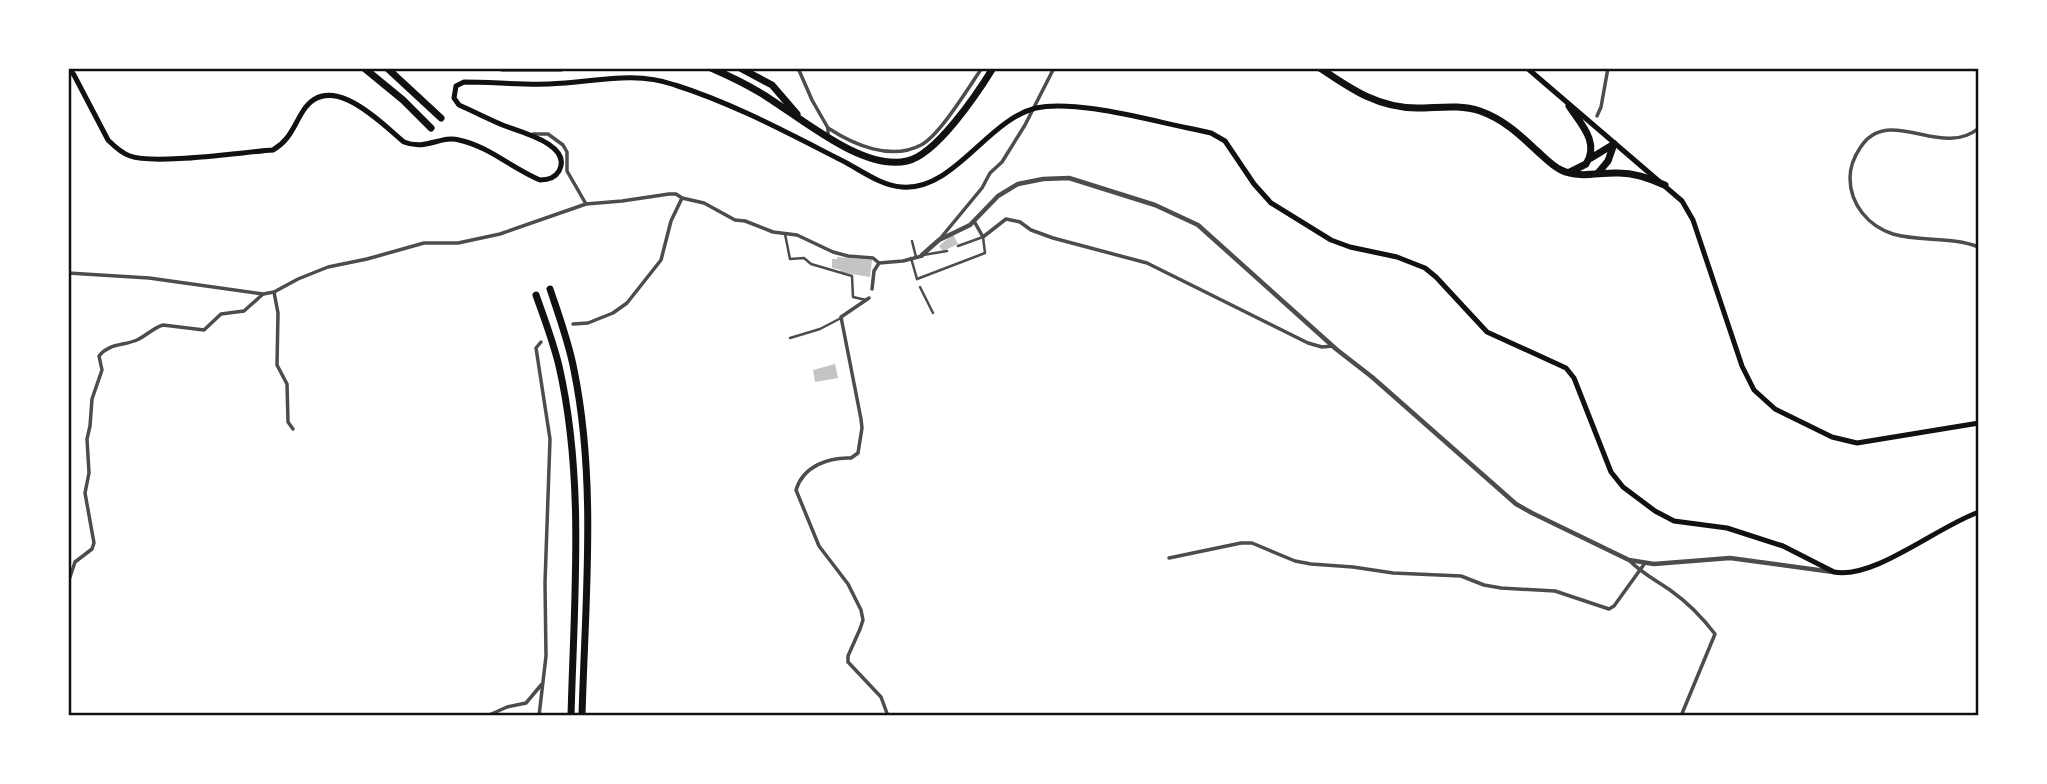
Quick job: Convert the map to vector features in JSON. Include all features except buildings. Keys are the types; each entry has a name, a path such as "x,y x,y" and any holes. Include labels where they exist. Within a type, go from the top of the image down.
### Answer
{"highway":[{"path":"364,68 403,100 431,128"},
{"path":"387,68 441,118"},
{"path":"502,68 561,68"},
{"path":"711,68 759,92 832,140 886,162 907,161 936,145 993,68"},
{"path":"740,68 772,85 805,123"},
{"path":"1320,68 1365,97 1383,104 1403,108 1458,107 1492,116 1516,131 1556,167 1569,172 1584,175 1635,174 1665,185"},
{"path":"1570,106 1589,135 1590,159"},
{"path":"1569,172 1582,168 1590,159 1614,144"},
{"path":"1597,174 1608,161 1614,144"},
{"path":"550,289 574,369 583,424 586,528 582,716"},
{"path":"536,295 558,364 572,457 575,516 571,716"}],"main road":[{"path":"69,68 108,140 131,156 169,158 273,149 283,144 312,101 323,96 334,96 346,98 360,106 404,142 413,146 456,138 545,180 551,178 561,166 559,154 528,134 459,105 453,94 456,86 464,82 550,84 642,76 677,85 712,99 894,186 918,186 950,170 1012,118 1033,108 1066,106 1088,109 1211,133 1225,141 1254,184 1271,203 1331,240 1397,257 1425,268 1487,332 1566,368 1574,378 1611,472 1623,487 1655,511 1674,521 1727,528 1783,546 1834,572 1850,574 1871,567 1958,519 1979,512"},
{"path":"1527,68 1682,201 1693,220 1742,366 1754,390 1775,409 1832,437 1857,443 1971,422 1979,423"}],"street":[{"path":"798,68 828,131 852,143 904,152 923,145 935,133 982,68"},
{"path":"939,240 982,188 990,173 1002,162 1054,68"},
{"path":"1597,116 1608,68"},
{"path":"1979,128 1966,137 1949,139 1886,129 1872,135 1862,145 1850,172 1850,190 1854,203 1868,219 1892,234 1950,239 1979,247"},
{"path":"528,134 548,134 563,145 567,152 567,171 586,204"},
{"path":"825,148 836,157"},
{"path":"916,257 939,240 974,221 998,196 1018,184 1069,178 1155,205 1198,225 1516,504 1557,527 1629,560 1645,563 1730,558 1834,572"},
{"path":"68,273 159,279 263,294 274,292 328,267 424,243 458,243 500,234 586,204 669,194 704,203 735,220 797,235 833,252 873,258 879,263"},
{"path":"573,324 588,323 613,313 627,303 661,260 671,221 682,198"},
{"path":"958,246 983,237 999,222 1013,220 1053,238 1147,262 1308,343 1322,348 1333,346"},
{"path":"912,241 917,279 985,253 983,237 974,221"},
{"path":"785,234 790,259 804,258 811,264 852,276 853,297 867,299"},
{"path":"872,289 874,271 879,263 947,251"},
{"path":"920,287 933,313"},
{"path":"274,292 278,313 277,365 286,384 288,422 293,429"},
{"path":"68,583 75,562 92,549 94,543 85,493 89,473 87,439 92,399 102,370 99,356 108,348 138,340 163,325 204,330 221,314 244,311 263,294"},
{"path":"790,338 820,329 867,299"},
{"path":"841,318 861,419 858,453 851,458 825,461 810,471 796,490 819,546 848,584 861,610 863,620 848,662 881,697 888,716"},
{"path":"540,716 548,620 546,570 550,439 536,348 541,342"},
{"path":"1169,558 1252,543 1295,561 1311,564 1393,573 1461,576 1492,586 1556,591 1609,609 1645,563"},
{"path":"1629,560 1639,571 1672,591 1693,609 1715,634 1681,716"},
{"path":"487,716 507,706 526,703 544,682"}]}
